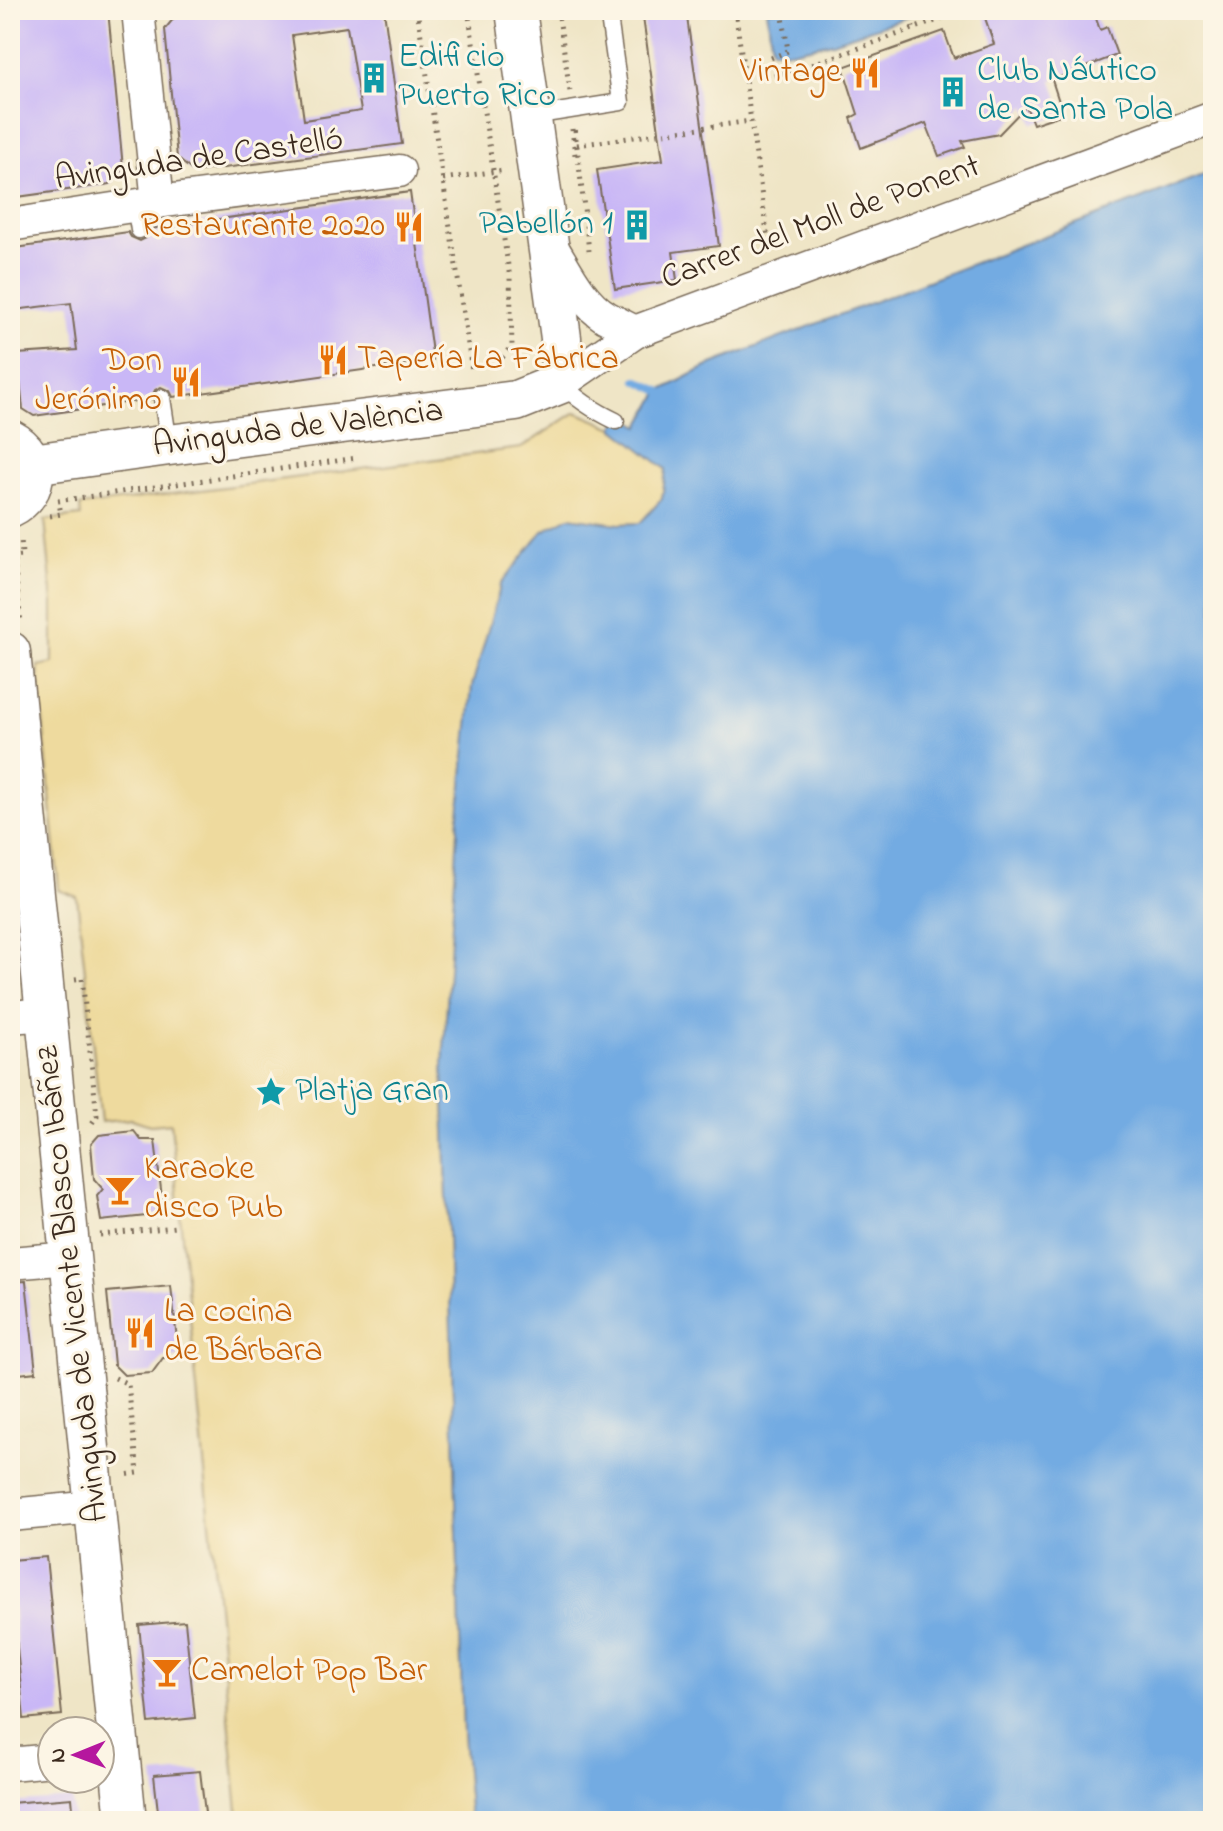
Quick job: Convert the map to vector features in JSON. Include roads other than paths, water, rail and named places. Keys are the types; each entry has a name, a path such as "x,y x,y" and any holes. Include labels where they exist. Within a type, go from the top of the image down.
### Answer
{"street":[{"path":"138,10 144,213"},
{"path":"516,10 561,338 561,383"},
{"name":"Carrer del Moll de Ponent","path":"561,383 635,332 1213,118"},
{"name":"Avinguda de Castelló","path":"10,225 144,213 399,171"},
{"name":"Carrer del Moll de Ponent","path":"547,241 590,303 604,315 635,332"},
{"name":"Avinguda de València","path":"21,452 169,445 516,401 561,383"},
{"path":"10,507 26,495 32,482 21,452"},
{"name":"Avinguda de Vicente Blasco Ibáñez","path":"10,652 28,1016 70,1247 95,1507 107,1715"},
{"path":"10,1263 70,1247"},
{"path":"10,1515 95,1507"},
{"path":"10,1764 36,1762"},
{"name":"Avinguda de Vicente Blasco Ibáñez","path":"116,1782 126,1821"}],"lane":[{"path":"530,116 621,102 608,10"},
{"path":"561,383 583,404 616,421"},
{"path":"162,398 169,445"}],"water":[{"path":"767,10 929,10 832,42 791,51 772,49"},
{"path":"1213,171 1213,1821 470,1821 463,1734 443,1064 459,814 472,686 501,584 543,531 569,517 619,524 640,523 662,499 666,469 614,428 620,414 640,426 660,391 712,364"}],"waterway":[{"path":"637,380 660,391"}],"place":[{"name":"Vintage","path":"865,73"},
{"name":"Edificio Puerto Rico","path":"374,78"},
{"name":"Club Náutico de Santa Pola","path":"953,92"},
{"name":"Pabellón 1","path":"637,225"},
{"name":"Restaurante 2020","path":"409,227"},
{"name":"Tapería La Fábrica","path":"333,360"},
{"name":"Don Jerónimo","path":"186,382"},
{"name":"Platja Gran","path":"271,1092"},
{"name":"Karaoke disco Pub","path":"120,1190"},
{"name":"La cocina de Bárbara","path":"140,1333"},
{"name":"Camelot Pop Bar","path":"167,1672"}]}
